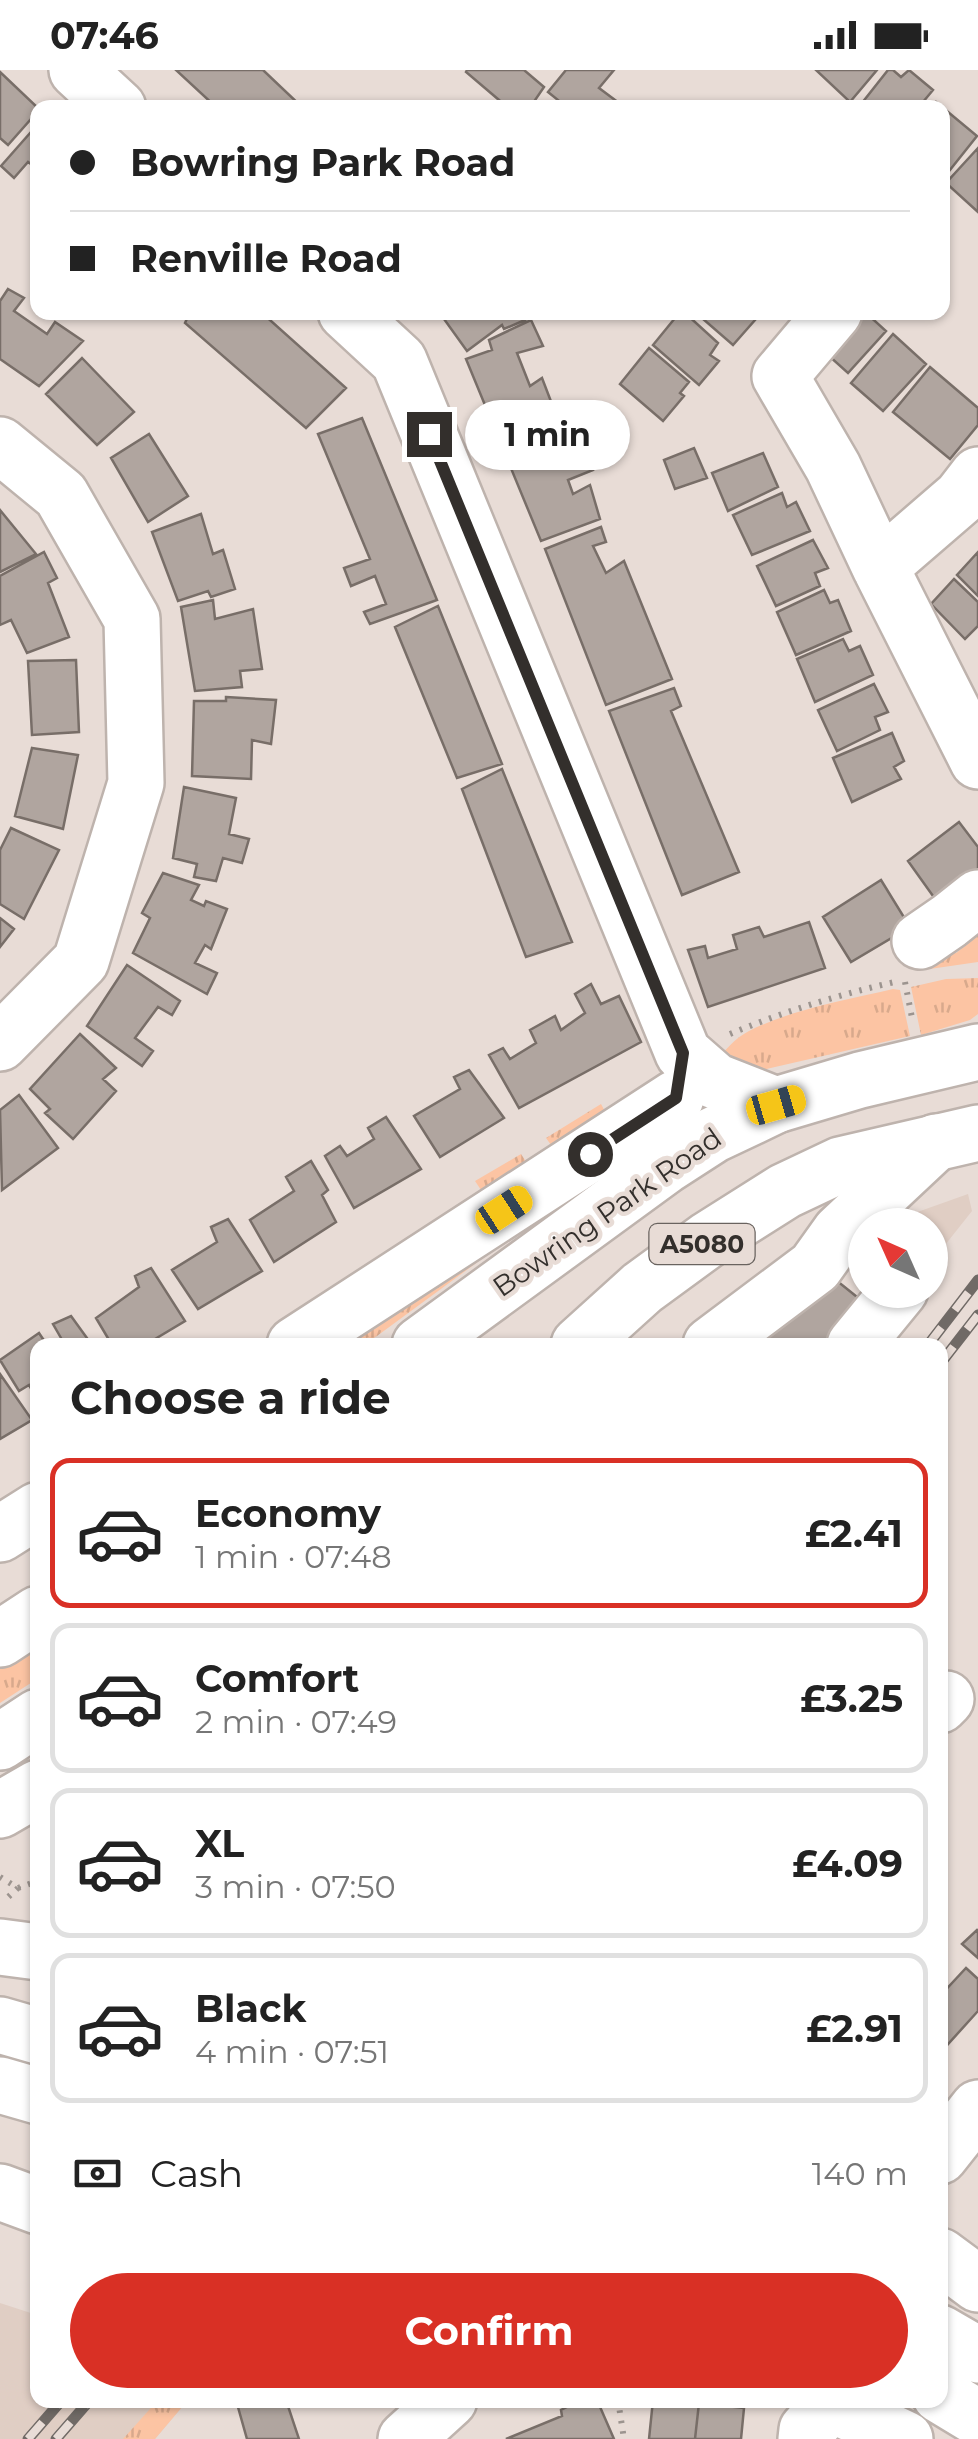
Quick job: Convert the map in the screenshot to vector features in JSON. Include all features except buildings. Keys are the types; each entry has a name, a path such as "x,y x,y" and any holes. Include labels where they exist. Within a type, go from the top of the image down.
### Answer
{"main road":[{"path":"77,70 109,100"},
{"path":"355,320 399,360 679,1076 666,1166"},
{"path":"827,320 780,376 833,466 978,761"},
{"path":"0,445 61,494 132,619 136,783 81,962 0,1043"},
{"path":"880,567 961,497 978,475"},
{"path":"912,961 978,898"},
{"name":"Bowring Park Road","path":"430,1338 713,1134 776,1105 978,1052"},
{"path":"679,1076 715,1080 776,1105"},
{"name":"Bowring Park Road","path":"305,1338 679,1076"},
{"path":"887,1208 957,1138"},
{"name":"A5080","path":"587,1338 642,1288 784,1191 840,1165 957,1138"},
{"path":"720,1338 848,1245"},
{"path":"861,1338 885,1308"},
{"path":"0,1534 30,1515"},
{"path":"0,1639 30,1619"},
{"path":"0,1742 30,1722"},
{"path":"0,1810 30,1793"},
{"path":"0,1948 30,1951"},
{"path":"0,2025 30,2034"},
{"path":"0,2085 30,2094"},
{"path":"0,2192 30,2203"},
{"path":"948,2262 978,2284"},
{"path":"948,2338 978,2355"},
{"path":"948,2401 978,2418"},
{"path":"820,2414 906,2439"}],"path":[{"path":"679,1076 770,1017 843,993 912,961"},
{"path":"0,1877 18,1888"},
{"path":"0,1904 18,1888 30,1884"},
{"path":"619,2408 624,2439"}],"shaded area":[{"path":"968,1194 972,1211 948,1241 948,1208 929,1208"},
{"path":"0,2303 30,2313 30,2408 181,2408 155,2439 0,2439"}],"green space":[{"path":"978,925 978,962 923,970 919,959 937,947 956,953 969,943 966,927"},
{"path":"978,978 978,1014 921,1035 911,987 946,979"},
{"path":"900,990 910,1036 762,1070 740,1073 715,1063 739,1037 766,1023"},
{"path":"601,1104 608,1117 559,1156 546,1138"},
{"path":"521,1154 534,1174 489,1202 475,1181"},
{"path":"570,1194 377,1336 332,1338"},
{"path":"30,1647 30,1684 0,1703 0,1667"},
{"path":"151,2408 181,2408 155,2439 123,2439"}],"railway":[{"path":"933,1338 978,1280"},
{"path":"948,1354 978,1315"},
{"path":"28,2439 55,2408"},
{"path":"56,2439 83,2408"}],"route":[{"path":"429,434 683,1053 676,1098 590,1154"}]}
